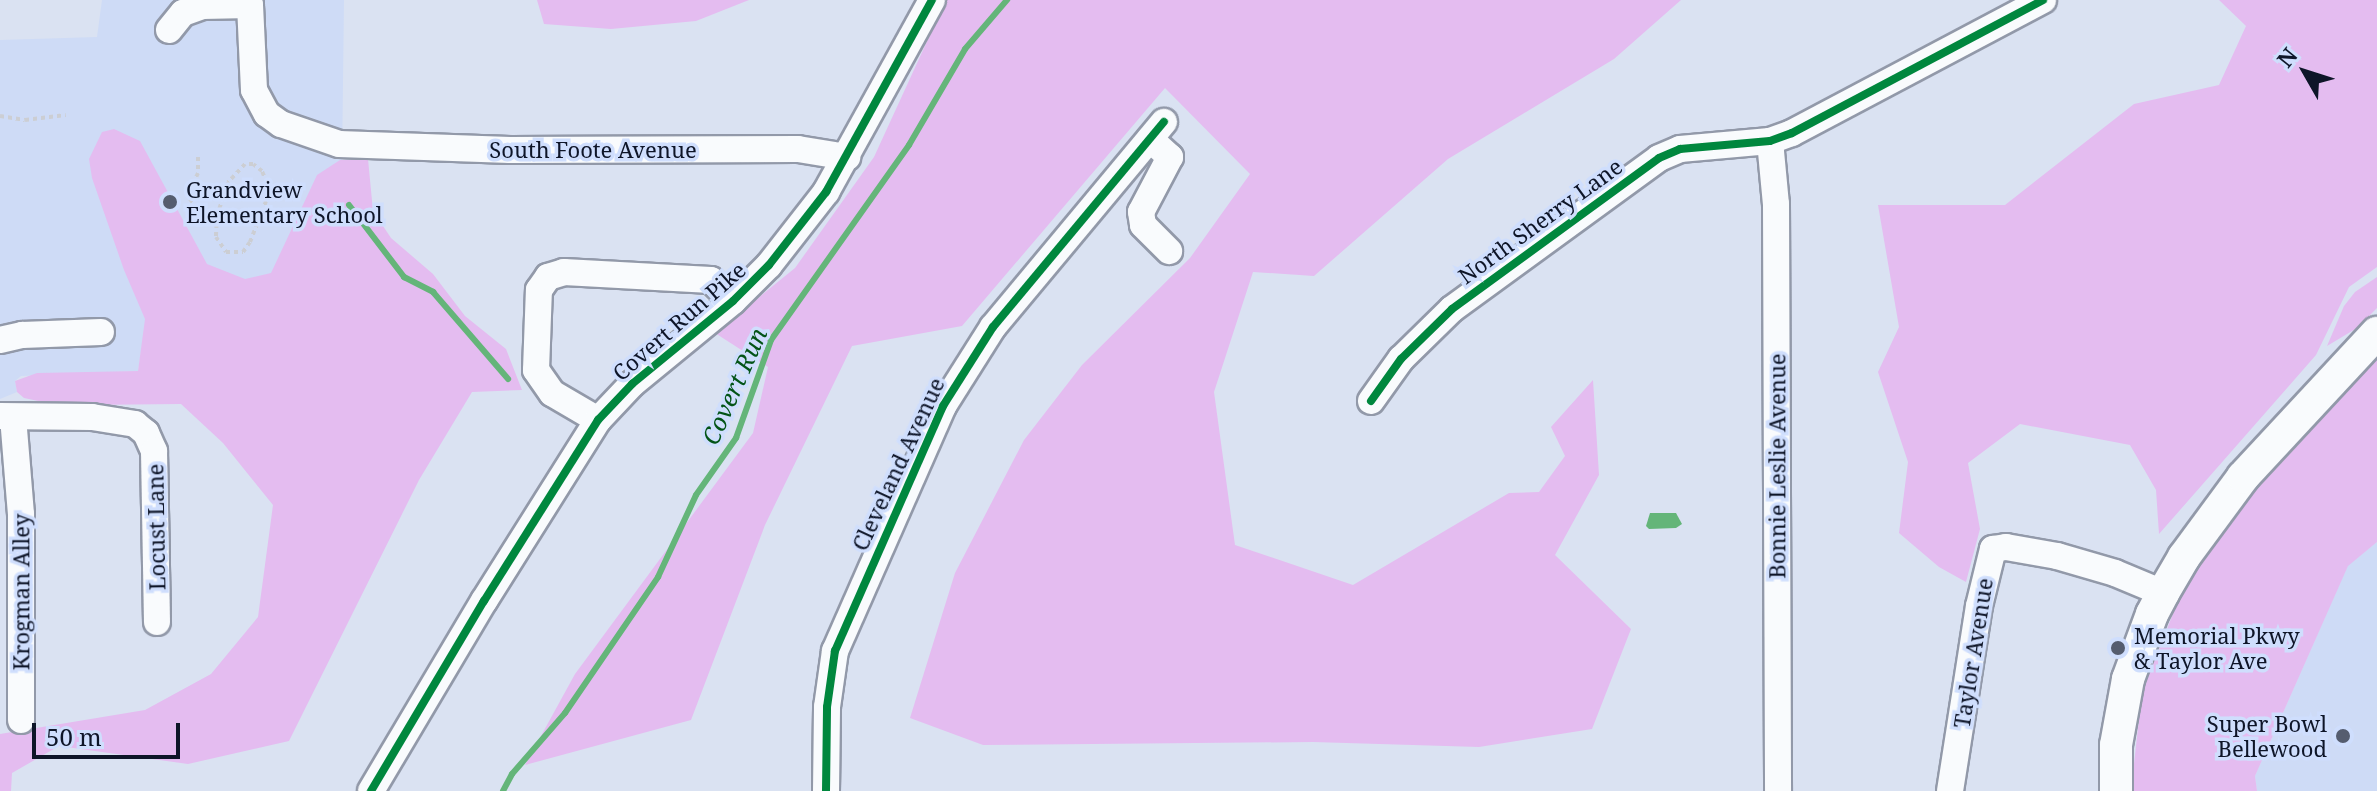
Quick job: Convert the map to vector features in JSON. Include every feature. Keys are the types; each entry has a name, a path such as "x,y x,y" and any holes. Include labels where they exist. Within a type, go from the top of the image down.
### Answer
{"main road":[{"path":"2116,791 2116,745 2128,679 2163,593 2184,557 2243,477 2377,333"}],"street":[{"name":"Covert Run Pike","path":"371,791 476,612 598,420 632,384 733,301 769,265 826,192 932,0"},
{"name":"North Sherry Lane","path":"1371,401 1401,359 1452,309 1659,158 1680,149 1699,146 1770,141 1804,127 2043,0"},
{"name":"South Foote Avenue","path":"169,30 183,13 202,6 250,5 254,90 267,114 281,124 339,144 510,150 798,149 847,157"},
{"name":"Cleveland Avenue","path":"826,791 828,689 835,651 958,376 993,327 1157,131 1170,157 1141,212 1143,225 1169,251"},
{"name":"Bonnie Leslie Avenue","path":"1770,141 1776,204 1779,436 1778,791"},
{"path":"598,420 552,393 536,370 539,290 548,277 564,272 711,280 733,301"},
{"path":"0,340 22,335 101,332"},
{"name":"Locust Lane","path":"7,416 38,413 92,417 135,424 146,433 154,451 157,622"},
{"name":"Krogman Alley","path":"7,416 21,514 21,720"},
{"name":"Taylor Avenue","path":"1950,791 1979,606 1993,549 2006,547 2057,556 2115,573 2163,593"}],"path":[{"path":"0,116 25,120 66,115"},
{"path":"198,157 198,173 190,190 190,199 201,213 217,216"},
{"path":"245,164 253,164 262,171 268,196 243,252 234,255 219,246 217,216 228,182 237,170 245,164"}],"shaded area":[{"name":"Grandview Elementary School","path":"102,0 344,0 340,331 144,332 138,371 21,376 15,381 17,392 0,399 0,40 97,37"},
{"path":"537,0 749,0 696,21 611,29 544,24"},
{"path":"946,0 1681,0 1614,59 1448,159 1314,276 1253,272 1214,392 1235,545 1353,585 1509,493 1539,492 1565,456 1551,427 1593,380 1599,475 1555,555 1631,629 1592,729 1479,747 1313,742 983,745 910,718 955,573 1024,440 1082,365 1190,258 1250,174 1165,88 962,326 852,346 765,525 691,720 525,765 575,674 753,433 768,367 715,333 795,268 874,157"},
{"path":"2219,0 2377,0 2377,267 2349,287 2316,355 2159,534 2156,490 2130,445 2020,424 1968,463 1980,529 1966,582 1939,567 1899,533 1908,462 1878,372 1899,327 1878,205 2005,205 2134,104 2219,85 2246,26"},
{"path":"114,129 140,141 207,264 245,279 271,273 317,175 340,160 368,159 373,211 391,238 433,274 465,316 506,349 522,390 472,392 419,480 289,741 188,764 59,746 12,773 11,791 0,791 0,734 145,710 211,674 258,617 273,505 223,443 181,404 84,405 43,402 24,398 17,392 15,381 37,373 138,371 145,319 124,270 92,178 89,159 102,132"},
{"path":"2377,277 2377,308 2357,328 2327,346 2344,306 2355,292"},
{"path":"2377,346 2377,542 2348,566 2255,776 2257,791 2131,791 2142,692 2190,571 2228,520"},
{"path":"1650,513 1676,513 1682,524 1676,528 1649,529 1646,526"},
{"path":"2377,542 2377,791 2257,791 2255,776 2348,565"}],"waterway":[{"name":"Covert Run","path":"503,791 512,774 565,713 658,577 696,495 736,438 771,340 909,145 965,49 1007,0"},
{"path":"349,205 404,277 433,292 508,379"}],"cycle path":[{"path":"371,791 484,601 598,420 632,384 733,301 769,265 826,192 932,0"},
{"path":"1371,401 1401,359 1452,309 1659,158 1680,149 1770,141 1792,133 2043,0"},
{"path":"826,791 827,707 835,651 943,406 993,327 1164,122"}],"place":[{"name":"Grandview Elementary School","path":"170,202"},
{"name":"Memorial Pkwy & Taylor Ave","path":"2118,648"},
{"name":"Super Bowl Bellewood","path":"2343,736"}]}
